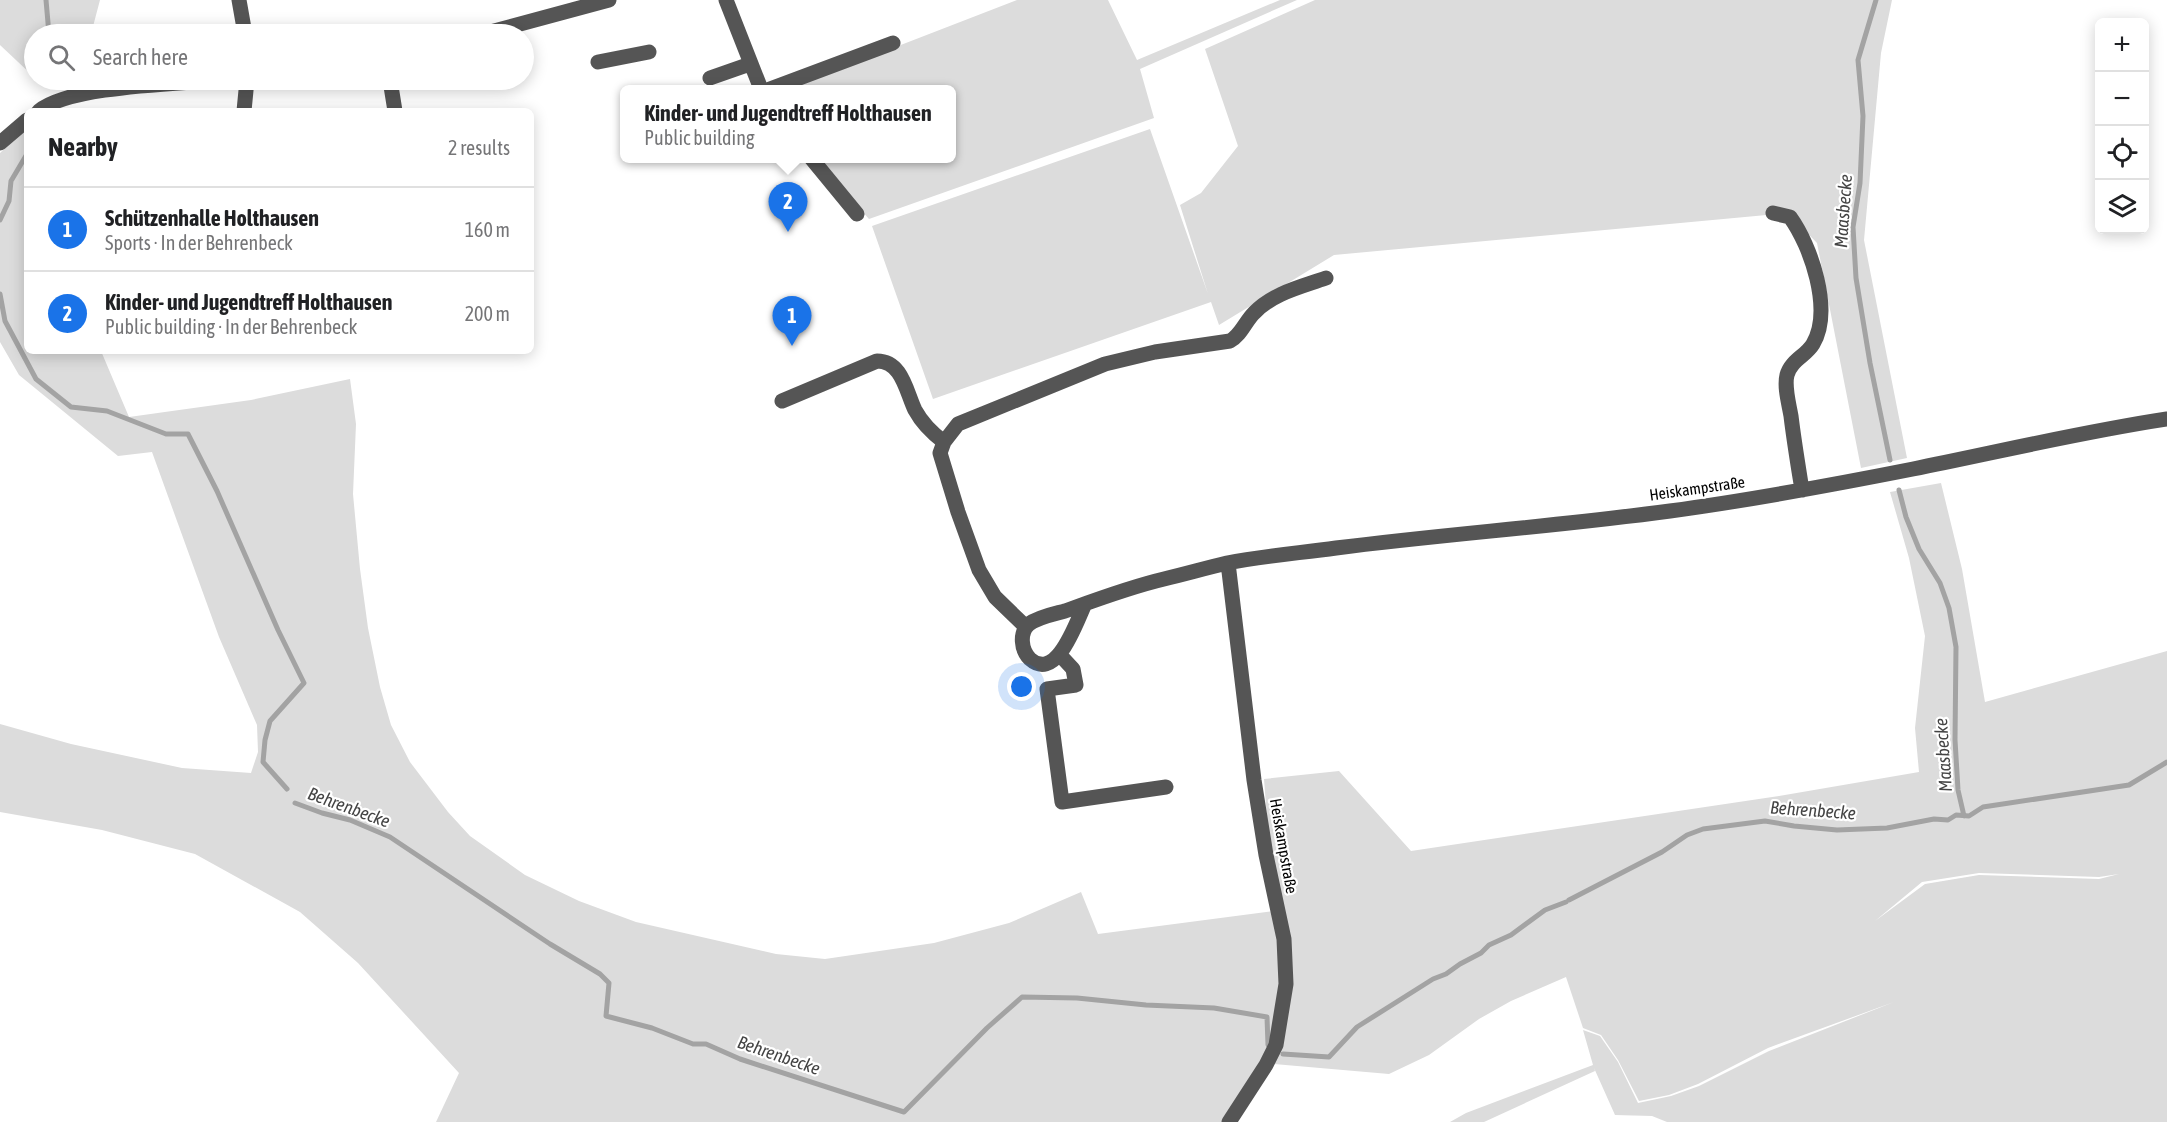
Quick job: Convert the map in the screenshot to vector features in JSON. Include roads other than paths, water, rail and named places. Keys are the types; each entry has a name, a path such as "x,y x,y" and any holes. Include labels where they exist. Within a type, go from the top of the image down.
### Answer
{"street":[{"path":"239,0 243,24"},
{"path":"520,24 609,0"},
{"path":"726,0 759,85"},
{"path":"783,85 893,43"},
{"path":"598,62 649,52"},
{"path":"710,78 750,64"},
{"path":"42,108 46,105 61,105 104,90"},
{"path":"244,108 246,90"},
{"path":"392,90 395,108"},
{"path":"0,142 24,122"},
{"path":"814,163 857,214"},
{"path":"1773,213 1790,217 1802,233 1821,298 1817,336 1812,347 1794,361 1787,376 1802,490"},
{"path":"1085,604 1060,655 1052,662 1044,664 1028,657 1023,649 1022,640 1026,627 995,597 979,570 940,453 944,442 958,424 1105,364 1155,352 1230,341 1238,337 1254,313 1271,298 1326,278"},
{"path":"782,401 877,362 885,361 893,365 906,386 916,411 931,432 944,442"},
{"name":"Heiskampstraße","path":"1026,627 1035,621 1156,581 1228,563 1380,543 1668,511 1802,490 1915,469 2067,436 2167,419"},
{"name":"Heiskampstraße","path":"1228,563 1254,780 1266,855 1284,939 1286,984 1276,1045 1266,1065 1229,1122"},
{"path":"1060,655 1073,669 1076,685 1047,689 1062,802 1166,787"}],"waterway":[{"name":"Behrenbecke","path":"46,0 48,24"},
{"name":"Maasbecke","path":"1876,0 1858,60 1863,116 1860,183 1853,227 1856,278 1870,363 1890,460"},
{"name":"Behrenbecke","path":"0,220 9,201 11,181 24,159"},
{"name":"Behrenbecke","path":"0,294 5,321 36,379 71,407 107,411 166,434 188,434 217,491 278,630 304,683 270,721 265,740 263,762 287,789"},
{"name":"Maasbecke","path":"1899,490 1906,517 1919,549 1940,583 1949,608 1956,647 1955,740 1958,790 1964,816"},
{"name":"Behrenbecke","path":"1569,900 1662,852 1687,835 1703,829 1765,821 1837,830 1887,828 1934,819 1948,820 1956,815 1969,816 1983,807 2129,785 2167,762"},
{"name":"Behrenbecke","path":"295,803 350,820 390,837 550,944 600,974 609,983 606,1016 652,1028 693,1044 706,1044 740,1059 904,1112 987,1028 1022,997 1077,998 1146,1005 1214,1008 1267,1017 1268,1045"},
{"name":"Behrenbecke","path":"1283,1054 1329,1057 1357,1027 1433,979 1481,953 1489,945 1511,935 1545,910 1566,902"}],"place":[{"name":"Kinder- und Jugendtreff Holthausen","path":"788,232"},
{"name":"Schützenhalle Holthausen","path":"792,346"}]}
